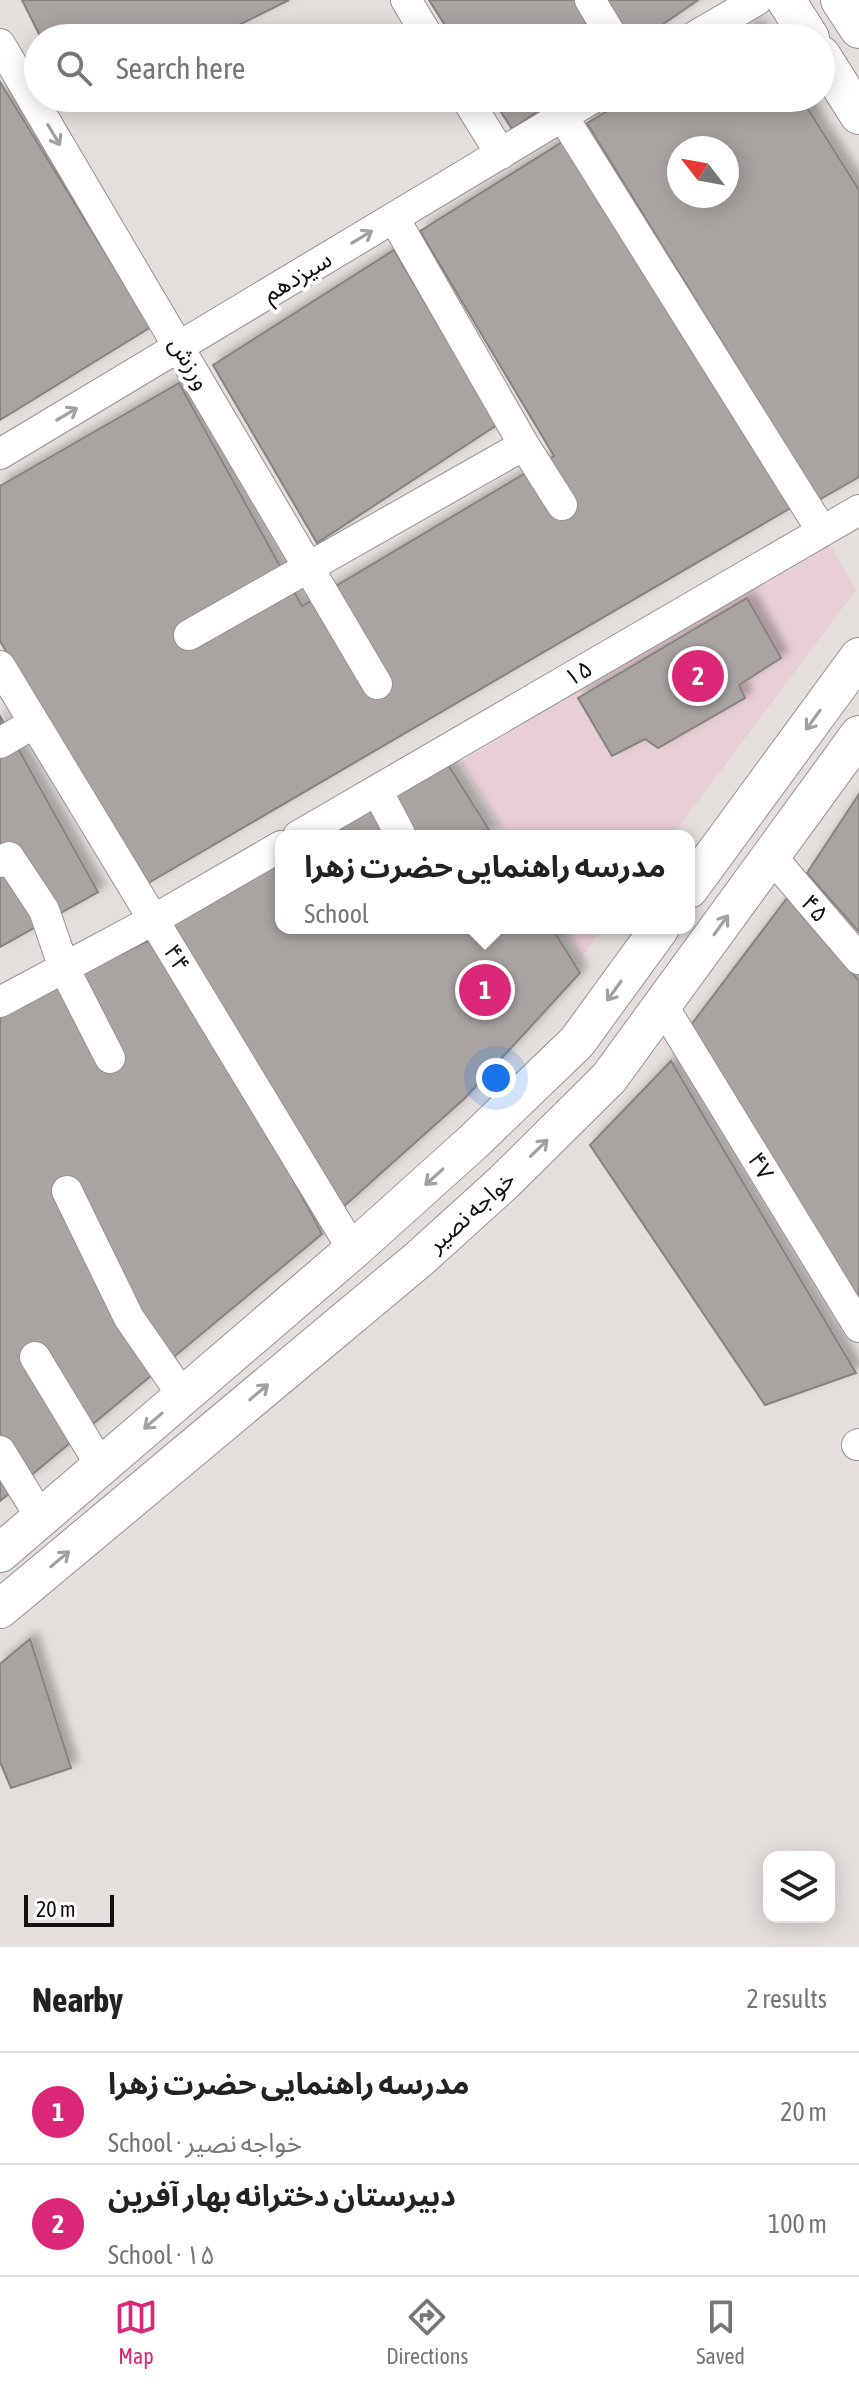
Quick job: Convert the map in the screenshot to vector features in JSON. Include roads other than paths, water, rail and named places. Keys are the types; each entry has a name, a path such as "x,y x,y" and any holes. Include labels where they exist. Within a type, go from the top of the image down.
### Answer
{"main road":[{"path":"786,0 801,24"},
{"path":"840,0 859,29"},
{"path":"835,77 859,115"},
{"path":"695,881 859,657"},
{"name":"خواجه نصیر","path":"0,1609 419,1259 504,1182 609,1078 859,735"},
{"name":"خواجه نصیر","path":"0,1553 353,1250 472,1143 577,1042 656,934"}],"street":[{"path":"406,0 421,24"},
{"path":"590,0 605,24"},
{"path":"716,24 757,0"},
{"name":"ورزش","path":"0,44 24,84"},
{"name":"ورزش","path":"41,112 377,684"},
{"path":"475,112 501,154"},
{"name":"سیزدهم","path":"0,454 571,112"},
{"path":"563,117 822,531"},
{"path":"394,218 524,445 562,505"},
{"path":"189,635 524,445"},
{"name":"۱۵","path":"308,830 859,510"},
{"name":"۴۴","path":"0,666 353,1250"},
{"path":"0,743 34,723"},
{"path":"377,790 398,830"},
{"path":"0,1002 153,920 275,849"},
{"name":"۴۵","path":"771,856 859,959"},
{"path":"0,862 9,857 44,910 64,968 110,1058"},
{"name":"۴۷","path":"663,1006 859,1327"},
{"path":"67,1191 129,1318 183,1396"},
{"path":"35,1357 101,1466"},
{"path":"0,1451 41,1518"}],"place":[{"name":"دبیرستان دخترانه بهار آفرین","path":"698,676"},
{"name":"مدرسه راهنمایی حضرت زهرا","path":"485,990"}]}
